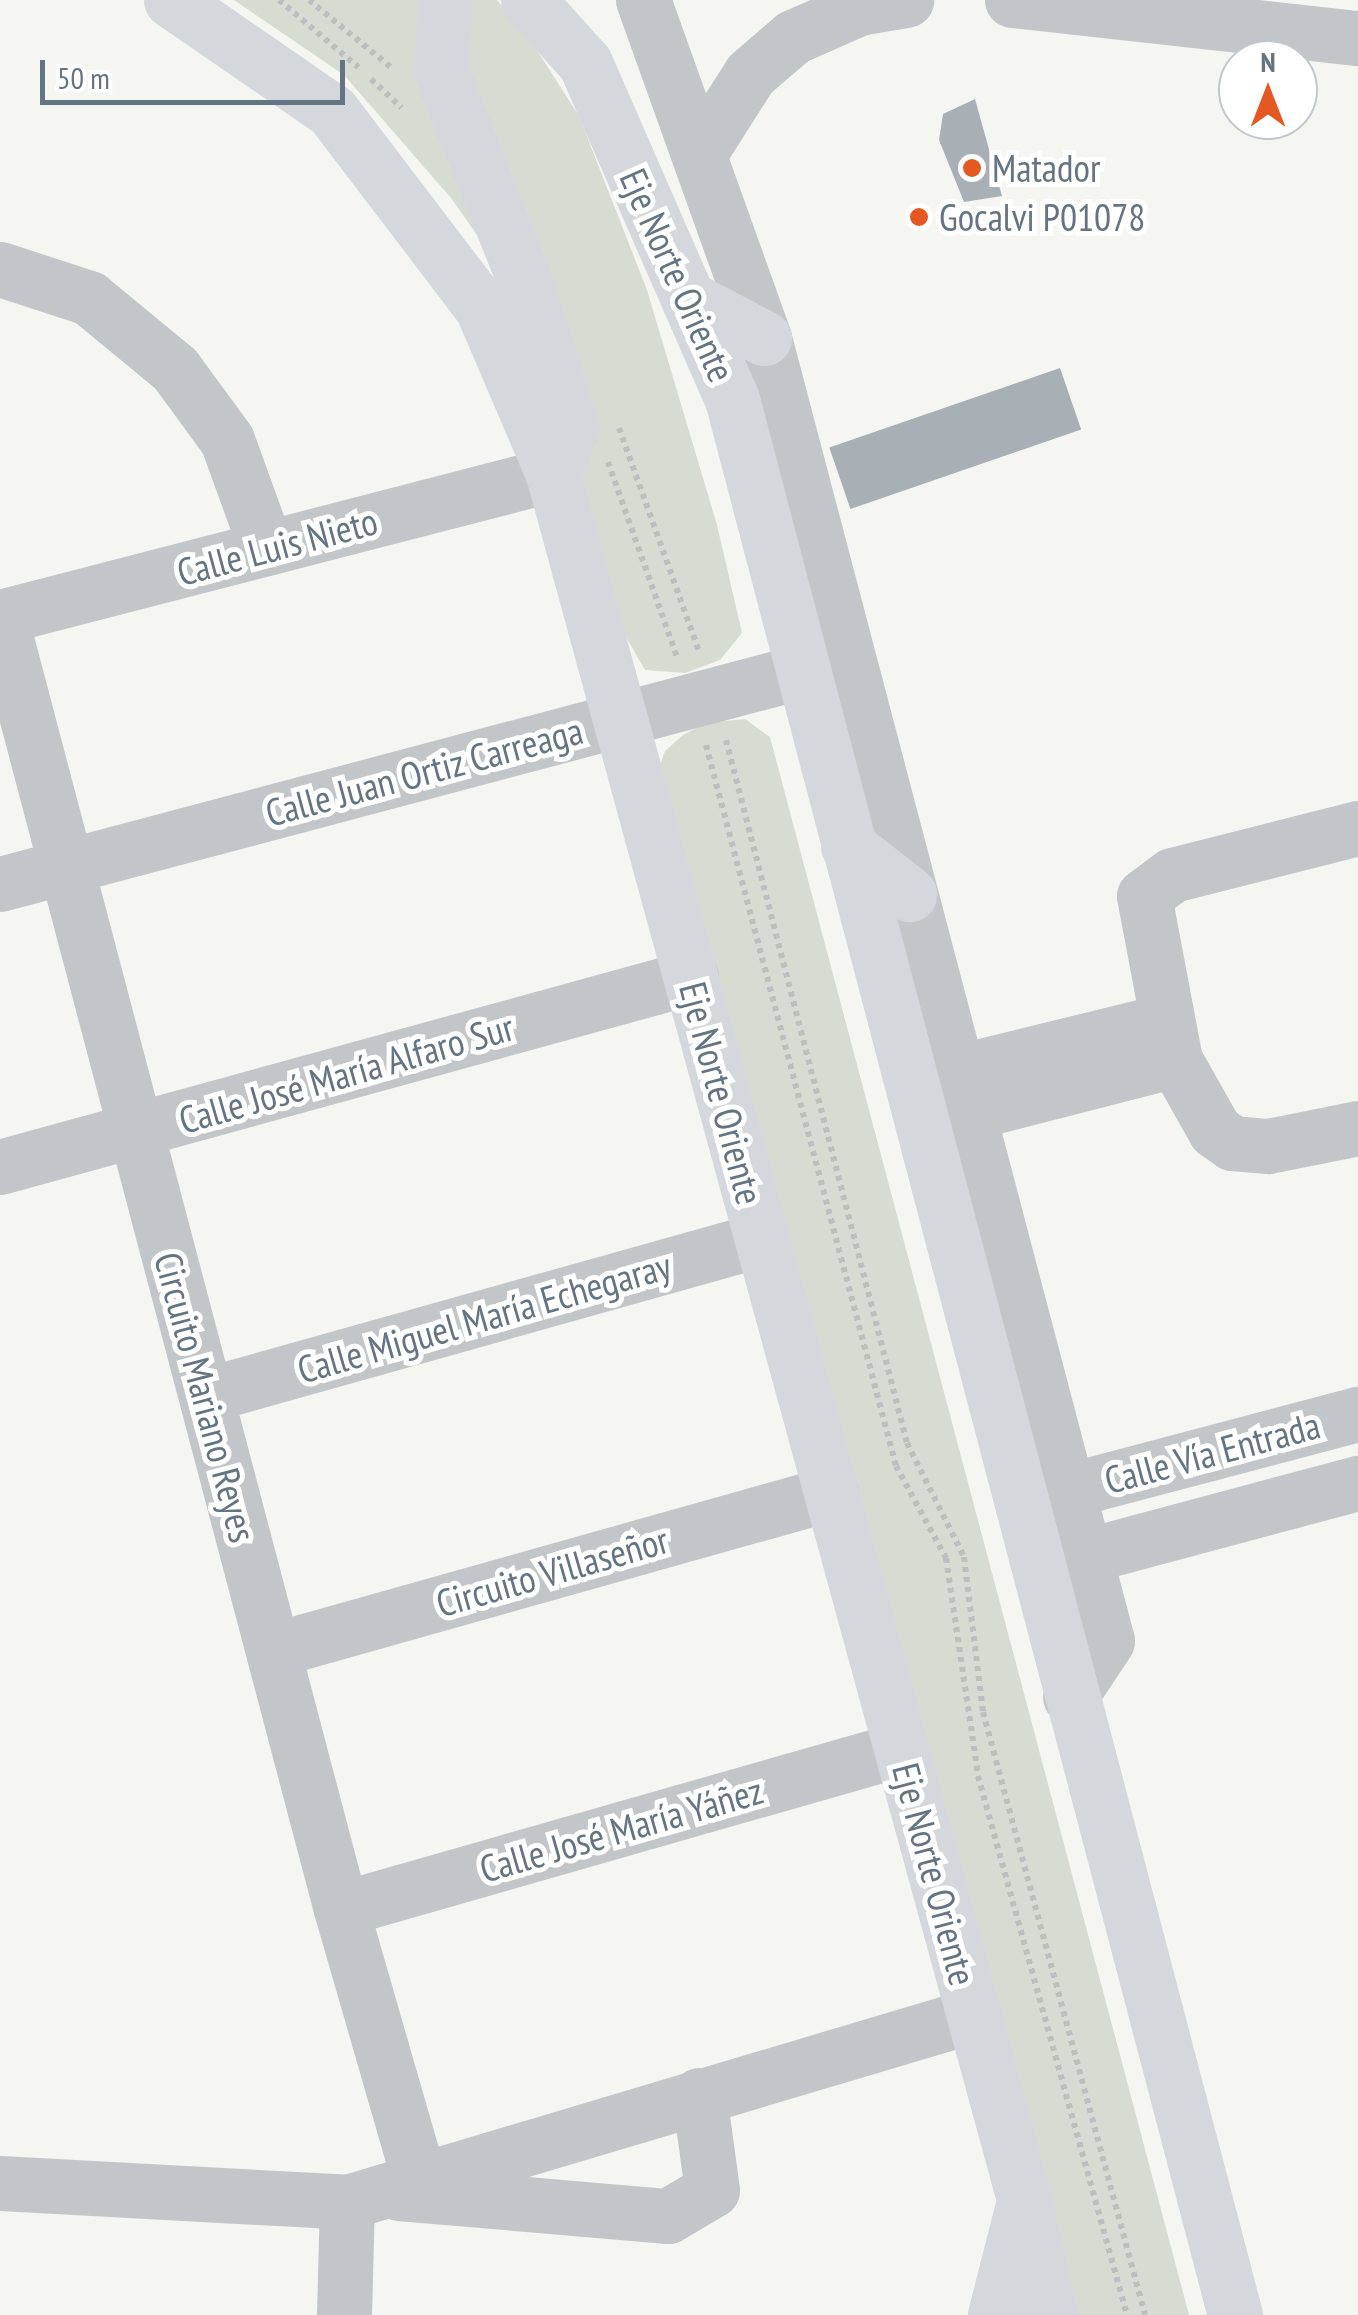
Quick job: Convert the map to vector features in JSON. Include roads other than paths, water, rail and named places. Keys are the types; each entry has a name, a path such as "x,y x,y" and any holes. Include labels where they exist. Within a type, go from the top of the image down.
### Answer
{"main road":[{"name":"Eje Norte Oriente","path":"171,0 332,110 482,308 553,474 1024,2200 1050,2315"},
{"path":"446,0 441,71 528,290 572,428 553,474"},
{"name":"Eje Norte Oriente","path":"528,0 585,63 732,399 825,665 848,846 1235,2315"},
{"path":"688,298 764,338"},
{"path":"848,846 909,894"},
{"path":"995,2315 1024,2200"}],"street":[{"path":"643,0 702,151 764,338 825,665 909,894 966,1092 1107,1641 1070,1698"},
{"path":"702,151 750,74 793,37 859,8 906,0"},
{"path":"1012,0 1358,38"},
{"path":"0,269 89,298 174,369 227,440 266,548"},
{"name":"Calle Luis Nieto","path":"0,617 553,474"},
{"name":"Circuito Mariano Reyes","path":"0,617 341,1909 381,2190 344,2315"},
{"name":"Calle Juan Ortiz Carreaga","path":"0,884 825,665"},
{"path":"1358,828 1172,875 1144,896 1170,1040 1215,1131 1232,1144 1268,1146 1358,1128"},
{"name":"Calle José María Alfaro Sur","path":"0,1167 690,976"},
{"path":"966,1092 1170,1040"},
{"name":"Calle Miguel María Echegaray","path":"206,1395 762,1239"},
{"name":"Calle Vía Entrada","path":"1066,1491 1357,1418"},
{"name":"Calle Vía Entrada","path":"1085,1556 1358,1484"},
{"name":"Circuito Villaseñor","path":"273,1650 831,1493"},
{"name":"Calle José María Yáñez","path":"341,1909 901,1750"},
{"path":"381,2190 974,2015"},
{"path":"0,2184 381,2190 668,2216 712,2190 699,2095"}],"place":[{"name":"Matador","path":"972,168"},
{"name":"Gocalvi P01078","path":"919,217"}]}
